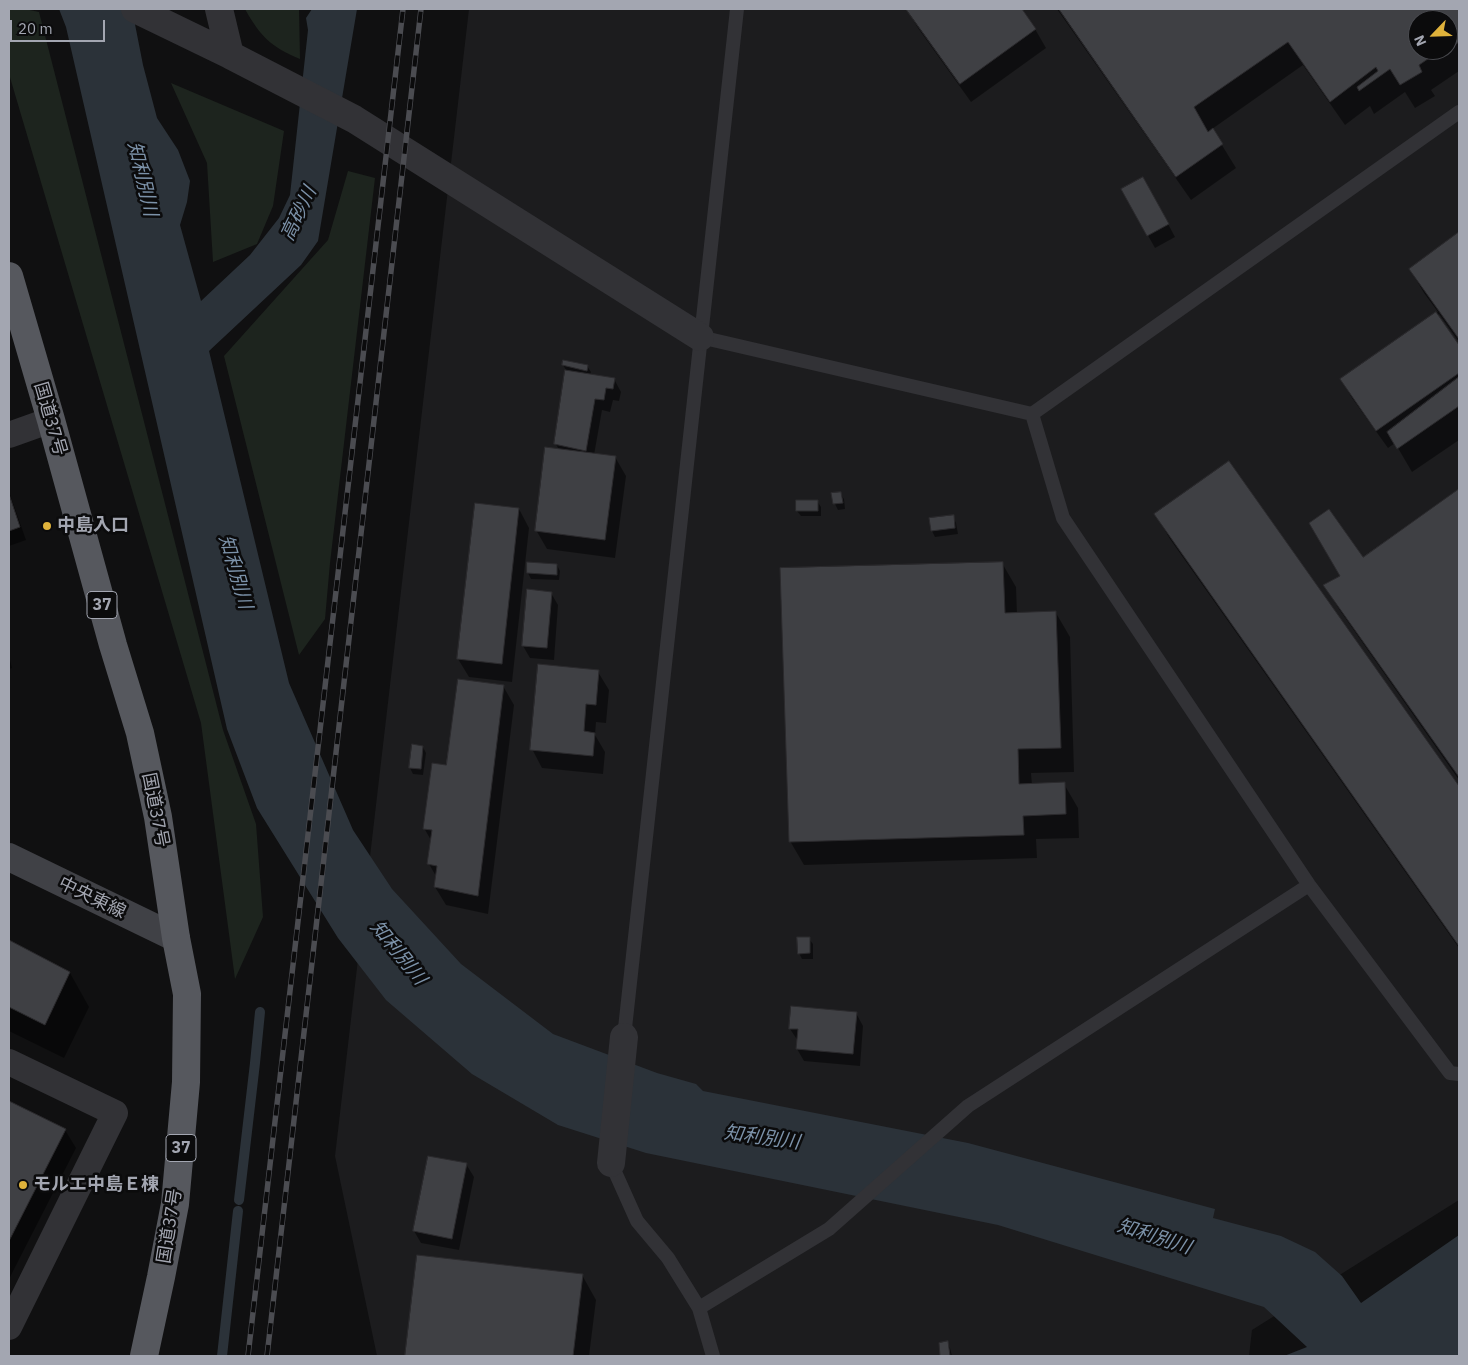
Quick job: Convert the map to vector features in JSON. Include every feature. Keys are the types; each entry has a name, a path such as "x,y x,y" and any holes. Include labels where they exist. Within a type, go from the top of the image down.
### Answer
{"highway":[{"name":"国道37号","path":"9,276 52,420 113,645 140,733 158,817 176,938 187,994 186,1082 175,1204 144,1356"}],"main road":[{"name":"中央東線","path":"9,857 176,938"}],"street":[{"path":"219,9 230,55"},
{"path":"140,11 354,119 700,338"},
{"path":"9,435 52,420"},
{"path":"611,1163 624,1037"},
{"path":"9,1062 114,1114 9,1327"}],"lane":[{"path":"624,1037 737,9"},
{"path":"700,338 1032,414 1459,112"},
{"path":"1032,414 1063,518 1308,885 1450,1073 1459,1074"},
{"path":"700,1308 829,1229 968,1106 1308,885"},
{"path":"611,1163 637,1221 668,1258 700,1308 713,1356"}],"shaded area":[{"path":"9,9 25,9 39,12 223,730 256,824 263,917 235,979 201,723 9,74"},
{"path":"245,9 299,9 300,59 281,50 267,40"},
{"path":"469,9 1459,9 1459,1200 1252,1330 1249,1356 377,1356 335,1156"},
{"path":"171,83 284,131 273,206 257,244 213,262 207,163"},
{"path":"348,171 375,178 325,619 299,655 224,356 328,240"}],"water":[{"path":"59,9 132,9 143,65 157,118 178,150 190,181 187,202 180,225 201,301 250,255 279,218 290,195 308,30 306,18 312,9 357,9 318,241 301,265 209,351 289,683 353,830 392,889 461,964 553,1034 657,1073 696,1084 703,1091 968,1143 1215,1209 1213,1218 1281,1236 1315,1252 1342,1276 1361,1303 1459,1235 1459,1356 1284,1356 1307,1347 1264,1307 998,1225 646,1153 558,1125 472,1074 386,1000 338,938 257,808 227,729 66,27"}],"building":[{"path":"906,9 1022,9 1036,29 960,84"},
{"path":"1059,9 1459,9 1458,43 1458,10 1408,10 1408,60 1426,60 1419,65 1422,72 1400,85 1390,69 1359,91 1357,87 1378,71 1376,67 1330,102 1288,42 1194,107 1208,132 1213,128 1223,144 1176,177"},
{"path":"1143,177 1169,224 1147,236 1121,189"},
{"path":"1459,232 1459,339 1409,269"},
{"path":"1436,312 1459,345 1459,373 1376,431 1340,379"},
{"path":"563,360 588,365 587,371 562,365"},
{"path":"565,370 615,378 613,389 606,388 604,400 595,399 586,451 554,444"},
{"path":"1459,377 1459,406 1397,449 1387,432"},
{"path":"545,447 616,456 605,540 535,531"},
{"path":"1229,461 1459,786 1459,946 1154,514"},
{"path":"1459,489 1459,777 1323,585 1340,576 1309,523 1329,509 1363,557"},
{"path":"841,492 843,503 833,504 831,493"},
{"path":"9,494 20,527 9,531"},
{"path":"796,500 818,500 818,511 796,511"},
{"path":"475,503 519,508 502,664 457,659"},
{"path":"954,515 955,528 931,531 929,518"},
{"path":"527,562 557,564 557,575 527,573"},
{"path":"1003,562 1005,613 1056,611 1061,748 1018,749 1019,784 1065,782 1066,814 1023,816 1024,835 789,842 780,568"},
{"path":"527,589 552,592 547,648 522,646"},
{"path":"538,664 599,670 596,705 586,704 584,731 595,733 593,756 530,750"},
{"path":"458,679 504,685 478,896 434,887 437,866 427,864 432,830 423,829 432,763 446,765"},
{"path":"412,744 423,746 421,769 409,768"},
{"path":"797,937 810,937 810,953 798,954"},
{"path":"9,940 70,972 45,1025 9,1007"},
{"path":"791,1006 857,1012 853,1054 796,1049 798,1029 789,1029"},
{"name":"モルエ中島Ｅ棟","path":"9,1101 66,1129 9,1241"},
{"path":"428,1156 467,1163 452,1239 413,1231"},
{"path":"417,1255 583,1274 573,1356 405,1356"},
{"path":"948,1341 950,1356 940,1356 939,1343"}],"waterway":[{"path":"239,1200 260,1012"},
{"path":"222,1356 238,1211"}],"railway":[{"path":"248,1356 403,9"},
{"path":"267,1356 421,9"}],"place":[{"name":"中島入口","path":"47,526"},
{"name":"モルエ中島Ｅ棟","path":"23,1185"}],"water label":[{"name":"知利別川","path":"142,179"},
{"name":"高砂川","path":"299,214"},
{"name":"知利別川","path":"235,572"},
{"name":"知利別川","path":"398,953"},
{"name":"知利別川","path":"762,1138"},
{"name":"知利別川","path":"1154,1237"}]}
